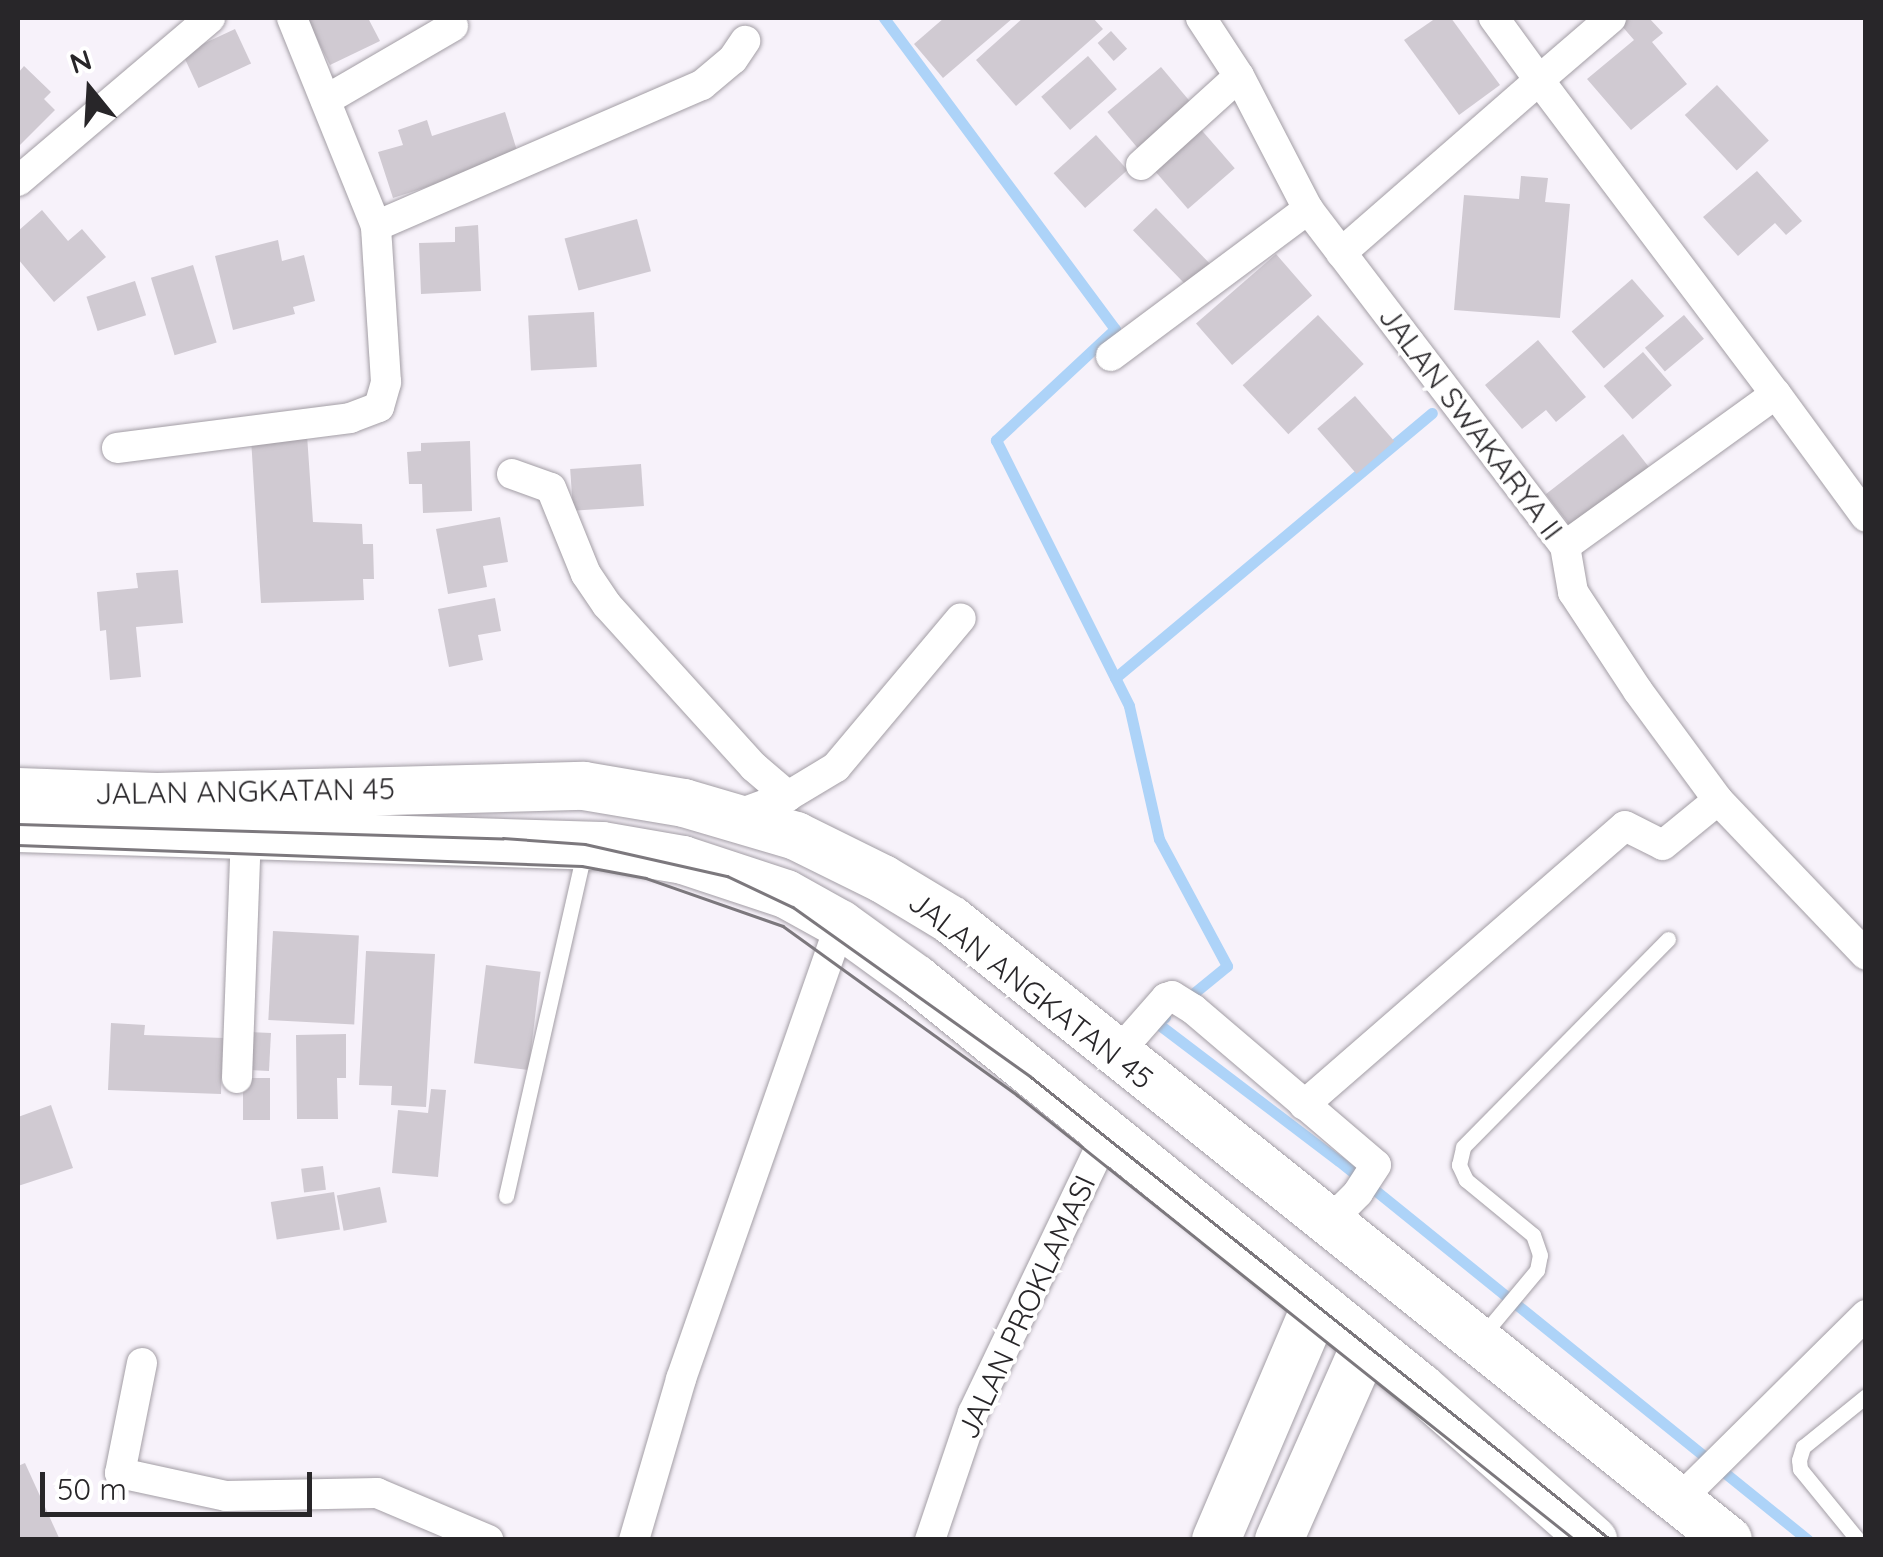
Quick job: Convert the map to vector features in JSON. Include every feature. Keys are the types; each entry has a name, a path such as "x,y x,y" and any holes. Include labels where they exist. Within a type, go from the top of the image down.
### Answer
{"main road":[{"name":"JALAN ANGKATAN 45","path":"18,792 158,797 564,786 638,792 796,836 884,879 951,920 1116,1056 1343,1208 1404,1283 1491,1326 1728,1540"},
{"name":"JALAN ANGKATAN 45","path":"18,828 586,845 670,858 786,894 840,924 905,971 1427,1394 1577,1534"},
{"path":"905,971 951,920"},
{"path":"1404,1283 1398,1330 1427,1394"},
{"path":"1216,1540 1316,1304"},
{"path":"1279,1540 1366,1344"}],"street":[{"path":"18,181 210,18"},
{"path":"117,448 350,418 379,407 386,382 376,226 292,18"},
{"name":"JALAN SWAKARYA II","path":"1201,18 1239,76 1308,208 1565,546 1573,592 1591,624 1718,800 1866,955"},
{"path":"1494,18 1866,516"},
{"path":"1342,253 1611,18"},
{"path":"326,100 453,26"},
{"path":"376,226 702,86 732,59 744,41"},
{"path":"1141,164 1239,76"},
{"path":"1111,356 1308,208"},
{"path":"1565,546 1776,394"},
{"path":"512,474 550,488 586,574 607,605 754,768 788,796"},
{"path":"731,816 788,796 836,767 961,618"},
{"path":"1304,1105 1625,826 1662,845 1718,800"},
{"path":"237,1078 246,835"},
{"path":"634,1540 682,1380 840,924"},
{"path":"1116,1056 1161,1001 1182,1002 1376,1165 1343,1208"},
{"name":"JALAN PROKLAMASI","path":"930,1540 973,1413 1106,1134"},
{"path":"1683,1496 1866,1315"},
{"path":"142,1363 120,1473 226,1496 377,1493 488,1540"}],"lane":[{"path":"506,1196 586,845"},
{"path":"1491,1326 1537,1270 1540,1255 1533,1235 1466,1180 1459,1165 1463,1147 1668,939"},
{"path":"1858,1540 1800,1469 1799,1460 1804,1448 1866,1396"}],"building":[{"path":"306,18 368,18 380,41 330,65"},
{"path":"944,18 1013,18 943,78 914,44"},
{"path":"1023,18 1093,18 1103,29 1016,106 976,60"},
{"path":"1436,18 1451,18 1500,85 1459,115 1404,40"},
{"path":"1630,18 1649,18 1663,33 1652,42 1687,84 1631,130 1587,79 1634,40 1621,25"},
{"path":"235,29 251,63 198,88 182,54"},
{"path":"1111,31 1127,49 1114,61 1098,43"},
{"path":"1088,56 1117,89 1070,130 1041,97"},
{"path":"24,66 51,92 44,99 55,110 18,147 18,73"},
{"path":"1161,67 1194,107 1141,152 1107,112"},
{"path":"1717,85 1769,141 1737,171 1685,115"},
{"path":"505,112 519,157 393,198 378,152 403,145 398,130 427,120 432,136"},
{"path":"1198,126 1235,168 1188,209 1151,167"},
{"path":"1096,135 1127,170 1085,208 1054,173"},
{"path":"1757,171 1802,221 1786,235 1775,223 1738,256 1703,217"},
{"path":"1521,176 1548,178 1545,202 1570,204 1560,318 1454,310 1464,195 1519,199"},
{"path":"1156,208 1210,264 1187,286 1133,230"},
{"path":"42,210 68,241 82,229 106,257 54,302 18,259 18,231"},
{"path":"637,219 651,271 579,291 565,238"},
{"path":"478,225 481,291 421,294 419,243 455,242 455,227"},
{"path":"278,240 282,261 304,255 315,301 293,307 295,314 233,330 215,256"},
{"path":"1276,254 1312,296 1232,365 1196,324"},
{"path":"193,265 217,342 175,355 151,278"},
{"path":"1632,279 1664,316 1604,368 1572,331"},
{"path":"135,281 146,315 98,331 86,297"},
{"path":"594,312 597,367 531,370 528,315"},
{"path":"1318,315 1364,364 1288,434 1243,385"},
{"path":"1684,315 1704,339 1665,372 1645,348"},
{"path":"1538,340 1586,397 1556,422 1546,410 1522,429 1485,385"},
{"path":"1643,352 1672,385 1633,419 1604,386"},
{"path":"1355,396 1394,441 1357,474 1317,429"},
{"path":"1623,434 1649,467 1572,527 1546,494"},
{"path":"307,435 313,522 362,524 363,544 373,544 374,579 363,579 364,600 261,603 251,438"},
{"path":"470,441 472,511 423,513 422,484 409,484 407,452 421,451 421,443"},
{"path":"641,464 644,506 573,511 570,469"},
{"path":"500,517 508,562 483,566 487,587 448,594 436,529"},
{"path":"178,570 183,623 136,627 141,677 110,680 106,630 100,631 97,592 138,588 136,573"},
{"path":"495,598 501,631 478,635 483,660 449,667 438,609"},
{"path":"273,931 359,936 354,1024 268,1020"},
{"path":"366,951 435,954 426,1107 391,1105 392,1086 359,1085"},
{"path":"486,965 541,972 529,1070 474,1063"},
{"path":"111,1023 145,1025 144,1035 223,1038 221,1094 108,1090"},
{"path":"251,1032 271,1033 269,1071 249,1070"},
{"path":"346,1034 346,1078 337,1078 338,1119 297,1119 296,1035"},
{"path":"243,1078 270,1078 270,1120 243,1120"},
{"path":"431,1089 446,1090 438,1177 392,1173 398,1110 428,1113"},
{"path":"51,1105 73,1168 18,1186 18,1117"},
{"path":"323,1166 326,1190 304,1193 301,1169"},
{"path":"380,1187 387,1222 344,1231 337,1195"},
{"path":"334,1192 340,1230 277,1240 271,1202"},
{"path":"25,1463 60,1540 18,1540 18,1466"}],"waterway":[{"path":"884,18 1115,329 996,440 1129,706 1159,839 1227,966 1183,1002"},
{"path":"1115,678 1432,413"},
{"path":"1165,1017 1157,1023 1339,1161 1808,1540"}],"tram line":[{"path":"18,824 503,838 585,844 727,876 793,907 1031,1077 1611,1540"},
{"path":"18,845 582,866 646,878 783,926 1017,1095 1575,1540"}]}
